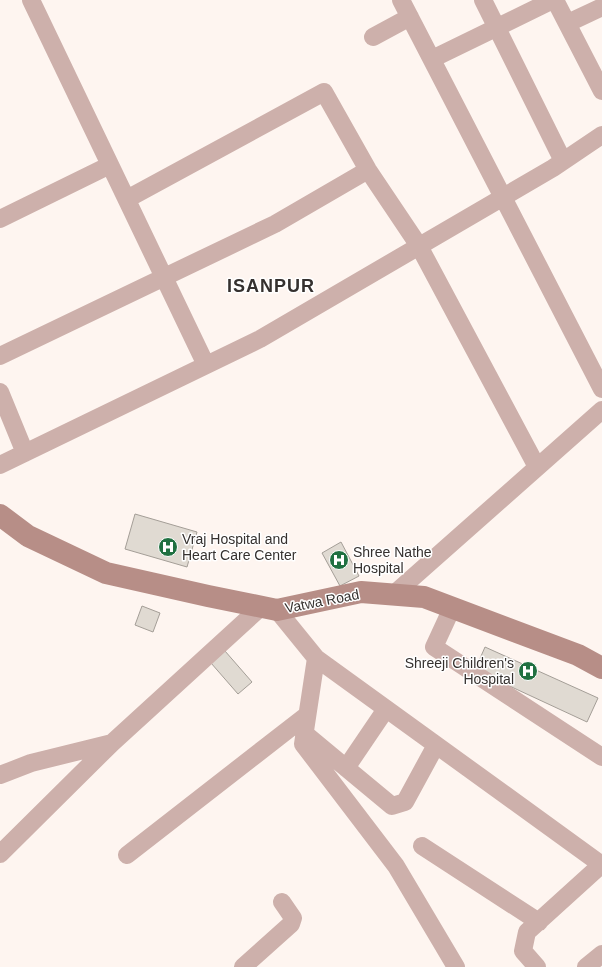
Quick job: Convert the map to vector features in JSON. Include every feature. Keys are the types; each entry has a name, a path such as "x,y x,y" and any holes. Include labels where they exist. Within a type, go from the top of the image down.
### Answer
{"main road":[{"name":"Vatwa Road","path":"0,515 28,536 106,573 269,608 361,592 424,597 578,655 602,668"}],"street":[{"path":"31,0 206,365"},
{"path":"401,0 602,389"},
{"path":"483,0 563,161"},
{"path":"432,59 554,0 568,23 602,91"},
{"path":"568,23 602,6"},
{"path":"373,37 410,17"},
{"path":"126,199 324,92 368,170 419,246 537,467"},
{"path":"0,465 260,339 504,197 602,135"},
{"path":"0,219 110,165"},
{"path":"0,356 275,224 368,170"},
{"path":"0,392 25,453"},
{"path":"393,595 602,410"},
{"path":"0,854 112,743 269,608 316,658 602,865 527,932 523,951 537,967"},
{"path":"452,608 434,647 602,757"},
{"path":"316,658 303,744 396,866 456,967"},
{"path":"346,768 386,710"},
{"path":"127,856 307,715"},
{"path":"304,733 392,806 405,802 436,745"},
{"path":"0,775 31,764 112,743"},
{"path":"422,846 538,922"},
{"path":"243,967 291,924 293,918 282,902"},
{"path":"586,967 602,954"}],"building":[{"path":"135,514 197,532 187,567 125,549"},
{"path":"341,542 359,576 340,586 322,553"},
{"path":"142,606 160,613 153,632 135,625"},
{"path":"485,647 598,698 587,722 475,670"},
{"path":"225,651 252,682 238,694 211,663"}],"place":[{"name":"Vraj Hospital and Heart Care Center","path":"168,547"},
{"name":"Shree Nathe Hospital","path":"339,560"},
{"name":"Shreeji Children's Hospital","path":"528,671"}],"district":[{"name":"ISANPUR","path":"271,286"}]}
